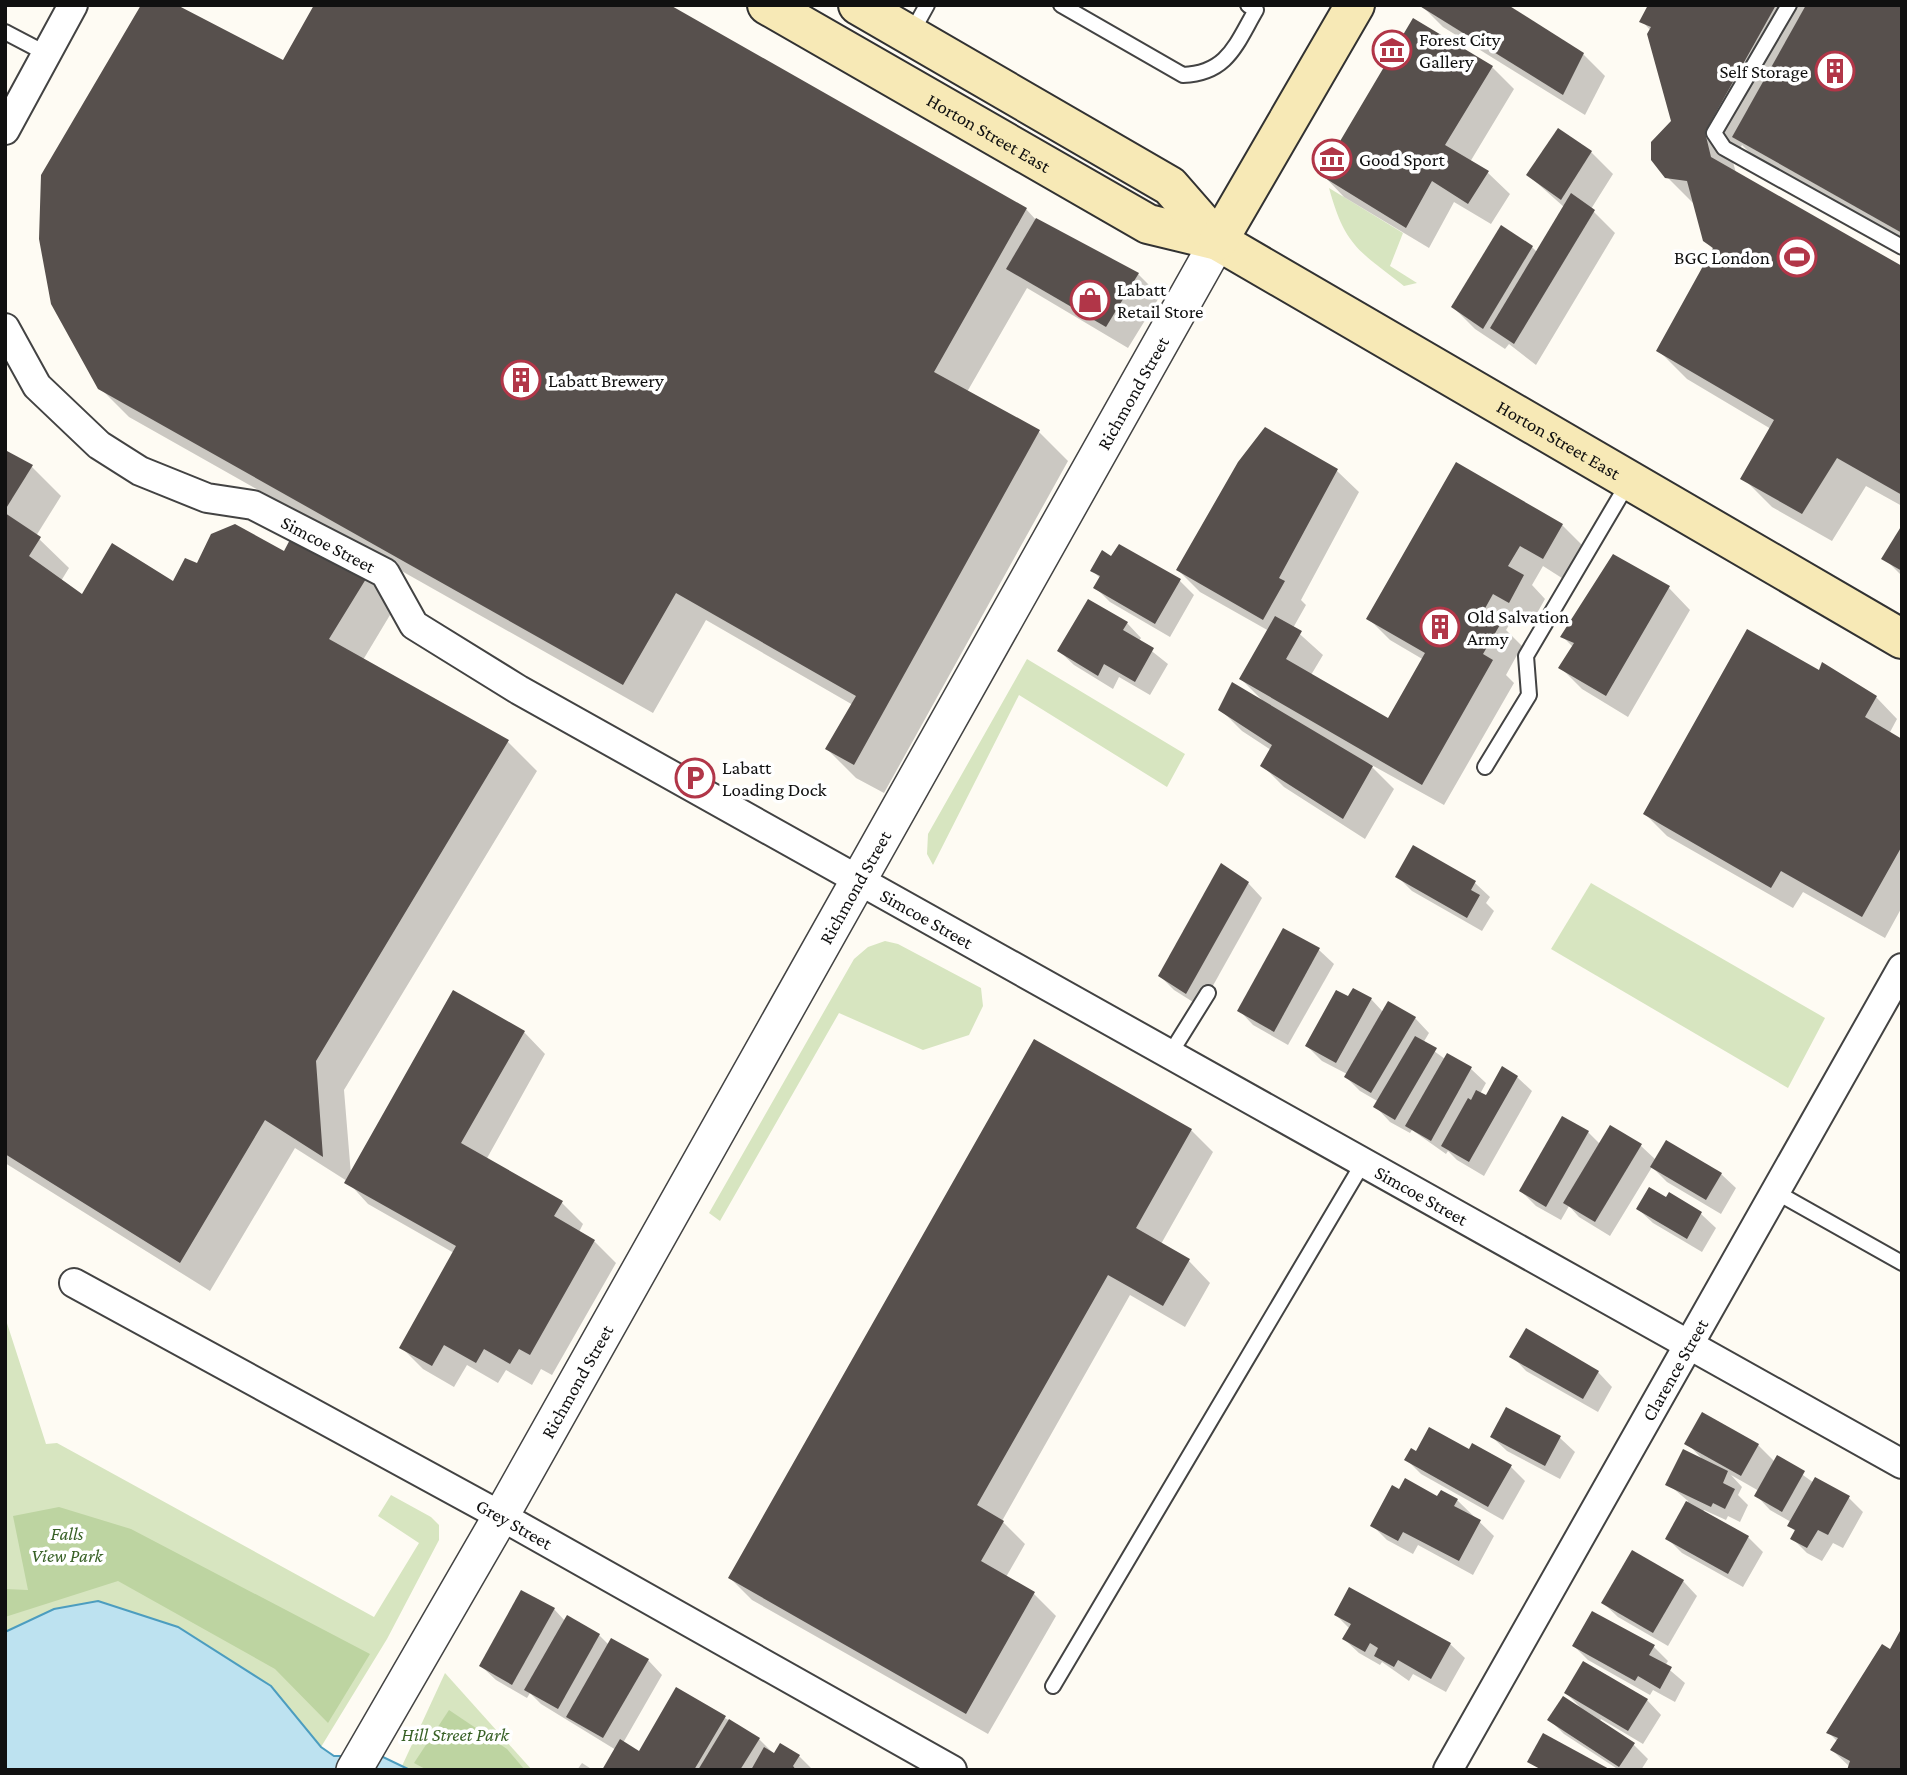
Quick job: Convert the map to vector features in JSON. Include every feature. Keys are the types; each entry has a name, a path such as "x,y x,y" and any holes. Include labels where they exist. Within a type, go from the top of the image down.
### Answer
{"main road":[{"name":"Horton Street East","path":"767,5 1148,224 1218,241 1902,639"},
{"name":"Horton Street East","path":"858,5 918,20 1170,186 1218,241"},
{"name":"Richmond Street","path":"1218,241 1355,5"}],"street":[{"path":"5,131 73,5"},
{"name":"Richmond Street","path":"354,1770 501,1516 1218,241"},
{"name":"Simcoe Street","path":"5,328 37,386 99,445 140,471 207,498 253,505 385,573 414,625 589,728 1902,1464"},
{"name":"Clarence Street","path":"1448,1770 1902,968"},
{"name":"Grey Street","path":"74,1283 501,1516 953,1770"}],"lane":[{"path":"1061,5 1183,75 1202,74 1227,60 1256,10 1248,5"},
{"path":"1789,5 1714,133 1724,148 1902,247"},
{"path":"5,32 47,54"},
{"path":"1485,767 1529,695 1526,656 1630,481"},
{"path":"1170,1054 1208,993"},
{"path":"1053,1686 1363,1163"},
{"path":"1776,1192 1902,1263"}],"green space":[{"path":"1329,188 1403,233 1390,266 1417,283 1404,286 1355,245 1341,223"},
{"path":"1027,659 1185,754 1167,787 1019,695 933,865 927,854 928,834"},
{"path":"1591,883 1825,1018 1788,1088 1551,949"},
{"path":"885,941 898,944 981,988 983,1006 969,1035 923,1050 839,1013 720,1221 709,1213 854,959 868,947"},
{"name":"Falls View Park","path":"5,1317 46,1444 57,1443 374,1617 419,1543 378,1516 391,1495 431,1517 439,1525 439,1540 387,1639 321,1747 271,1686 178,1627 98,1601 26,1621 5,1632"},
{"path":"59,1507 131,1529 370,1654 328,1723 275,1669 118,1581 5,1617 5,1589 28,1590 13,1516"},
{"name":"Hill Street Park","path":"445,1673 532,1770 410,1770 402,1766"},
{"path":"449,1710 507,1749 525,1770 427,1770 414,1763"}],"water":[{"path":"98,1601 178,1627 271,1686 321,1747 334,1756 381,1756 410,1770 5,1770 5,1632 54,1609"}],"building":[{"name":"Labatt Brewery","path":"141,5 177,5 283,60 314,5 670,5 1027,208 934,372 1040,430 854,765 825,749 856,696 676,593 623,685 98,389 51,304 39,239 41,175"},
{"path":"1418,5 1508,5 1584,53 1563,95"},
{"name":"BGC London","path":"1648,5 1776,5 1705,132 1711,157 1902,266 1902,495 1837,458 1802,514 1740,479 1774,420 1656,351 1713,248 1703,241 1687,181 1665,178 1651,160 1651,142 1671,121 1647,34 1651,27 1639,22"},
{"name":"Self Storage","path":"1806,5 1902,5 1902,233 1732,137"},
{"path":"1413,18 1493,66 1445,145 1489,171 1468,204 1432,181 1406,228 1320,175"},
{"path":"1558,128 1592,151 1561,200 1526,175"},
{"path":"1571,193 1595,210 1514,344 1490,328"},
{"name":"Labatt Retail Store","path":"1036,218 1139,273 1106,327 1006,269"},
{"path":"1501,225 1533,246 1483,329 1451,307"},
{"path":"1265,427 1338,469 1279,578 1285,581 1263,620 1176,570 1238,462"},
{"path":"7,451 33,465 5,510 5,453"},
{"name":"Old Salvation Army","path":"1456,462 1563,524 1543,559 1520,546 1508,566 1524,575 1509,603 1493,594 1483,612 1501,623 1483,654 1493,660 1422,785 1239,679 1275,616 1302,631 1286,659 1388,718 1425,653 1366,619"},
{"path":"5,513 41,537 29,556 82,594 112,543 173,581 185,558 197,563 211,534 235,524 284,551 294,532 369,574 329,639 509,740 316,1061 323,1157 265,1120 180,1263 5,1154"},
{"path":"1902,525 1902,571 1881,559"},
{"path":"1119,544 1181,579 1155,624 1093,588 1100,576 1090,571 1102,550 1111,556"},
{"path":"1613,554 1670,586 1606,696 1558,668 1574,643 1560,637"},
{"path":"1088,599 1128,622 1123,630 1154,648 1135,682 1104,664 1098,676 1057,651"},
{"path":"1747,629 1819,670 1822,662 1877,696 1865,717 1902,739 1902,846 1862,917 1781,871 1771,888 1643,814"},
{"path":"1232,682 1373,766 1343,819 1260,766 1272,745 1218,710"},
{"path":"1413,845 1476,881 1471,890 1480,895 1467,918 1395,877"},
{"path":"1221,863 1249,882 1186,994 1158,976"},
{"path":"1283,928 1320,948 1274,1032 1237,1011"},
{"path":"1353,988 1372,998 1336,1063 1305,1046 1336,990 1348,996"},
{"path":"453,990 525,1031 461,1143 563,1201 554,1216 595,1240 530,1355 519,1349 510,1364 484,1349 476,1363 444,1345 432,1366 399,1348 456,1246 344,1183"},
{"path":"1388,1001 1416,1017 1371,1093 1344,1077"},
{"path":"1415,1036 1437,1048 1395,1120 1373,1107"},
{"path":"1034,1039 1192,1129 1136,1228 1190,1259 1163,1306 1108,1275 977,1505 1004,1521 981,1561 1035,1592 966,1714 728,1578"},
{"path":"1447,1053 1472,1067 1431,1141 1405,1126"},
{"path":"1502,1066 1518,1076 1469,1162 1441,1146 1468,1098 1471,1100 1476,1090 1486,1095"},
{"path":"1562,1116 1589,1131 1546,1207 1519,1191"},
{"path":"1610,1125 1642,1144 1595,1222 1563,1203"},
{"path":"1666,1140 1722,1173 1706,1200 1650,1167"},
{"path":"1649,1187 1666,1197 1669,1192 1702,1212 1687,1239 1636,1209"},
{"path":"1526,1328 1599,1371 1583,1399 1509,1357"},
{"path":"1506,1407 1561,1436 1545,1466 1490,1437"},
{"path":"1702,1412 1759,1444 1741,1476 1684,1444"},
{"path":"1429,1427 1469,1449 1472,1443 1512,1465 1488,1507 1404,1460 1411,1448 1416,1451"},
{"path":"1683,1449 1728,1471 1723,1483 1735,1489 1725,1509 1713,1503 1711,1507 1665,1485"},
{"path":"1777,1455 1805,1471 1782,1512 1754,1496"},
{"path":"1815,1477 1850,1496 1828,1535 1818,1530 1807,1548 1790,1539 1795,1530 1787,1526"},
{"path":"1405,1478 1437,1496 1441,1490 1458,1499 1454,1506 1481,1520 1459,1561 1403,1532 1398,1541 1370,1526 1392,1485 1399,1489"},
{"path":"1686,1501 1749,1536 1728,1574 1665,1539"},
{"path":"1632,1550 1684,1580 1653,1633 1601,1603"},
{"path":"1349,1587 1451,1643 1431,1679 1398,1660 1394,1667 1374,1656 1378,1648 1370,1643 1365,1652 1342,1639 1351,1624 1334,1615"},
{"path":"521,1590 555,1608 512,1685 479,1666"},
{"path":"1592,1611 1655,1645 1649,1655 1672,1667 1660,1689 1638,1676 1635,1681 1572,1646"},
{"path":"567,1615 600,1634 558,1709 524,1690"},
{"path":"1900,1631 1902,1770 1847,1770 1850,1761 1830,1750 1838,1738 1826,1733 1882,1644 1890,1649"},
{"path":"611,1638 649,1659 603,1738 566,1717"},
{"path":"1583,1661 1648,1699 1628,1731 1564,1693"},
{"path":"676,1687 726,1716 694,1770 602,1770 620,1739 639,1751"},
{"path":"1563,1696 1635,1743 1619,1767 1547,1720"},
{"path":"729,1719 760,1738 740,1770 698,1770"},
{"path":"1543,1733 1611,1770 1542,1770 1527,1762"},
{"path":"780,1743 800,1755 793,1766 796,1770 751,1770 764,1747 774,1753"}],"place":[{"name":"Forest City Gallery","path":"1392,50"},
{"name":"Self Storage","path":"1835,71"},
{"name":"Good Sport","path":"1332,159"},
{"name":"BGC London","path":"1797,257"},
{"name":"Labatt Retail Store","path":"1090,300"},
{"name":"Labatt Brewery","path":"521,380"},
{"name":"Old Salvation Army","path":"1440,627"},
{"name":"Labatt Loading Dock","path":"695,778"}]}
